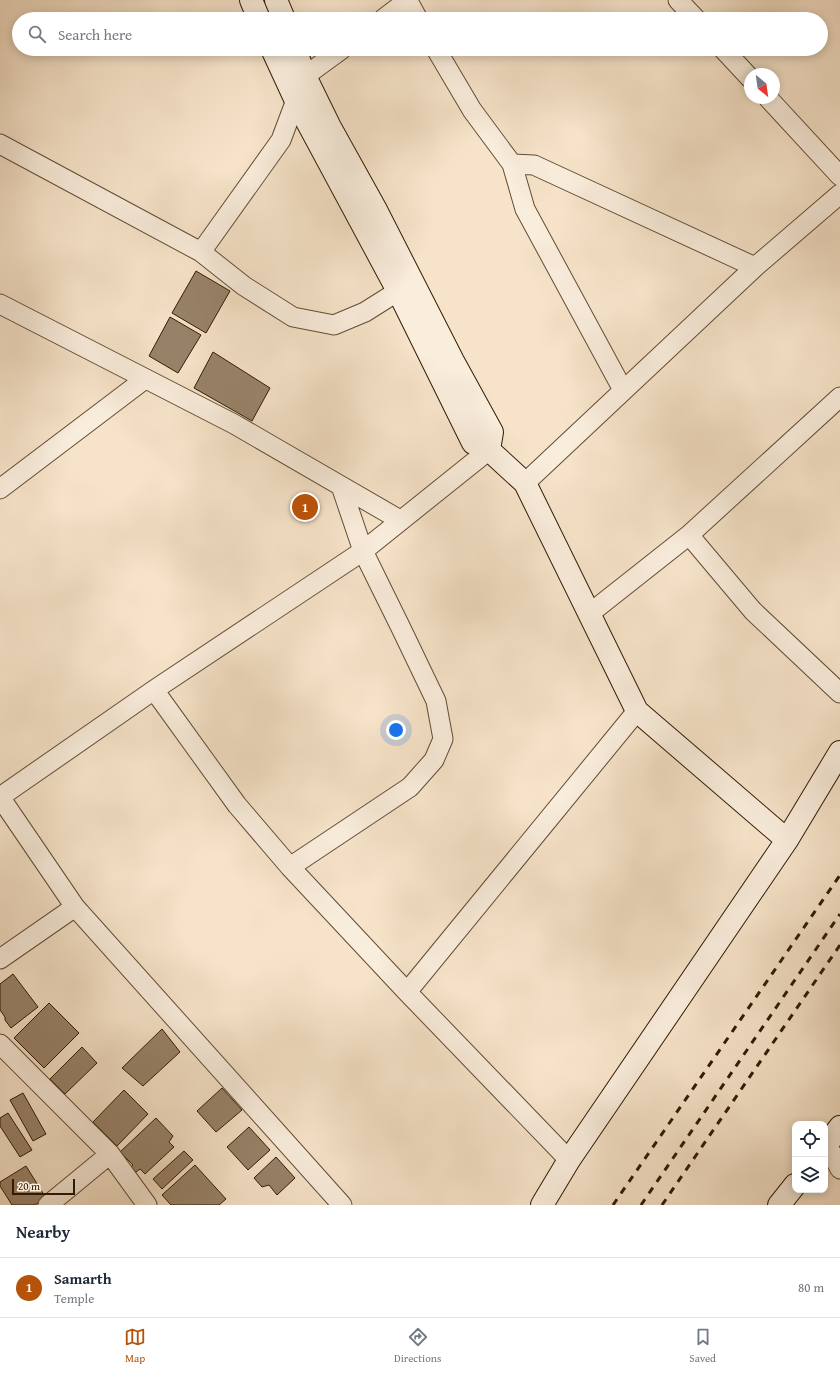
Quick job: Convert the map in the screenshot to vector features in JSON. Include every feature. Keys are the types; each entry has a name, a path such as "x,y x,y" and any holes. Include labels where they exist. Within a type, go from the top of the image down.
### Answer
{"street":[{"path":"251,0 256,12"},
{"path":"276,0 281,12"},
{"path":"392,12 408,0 414,12"},
{"path":"678,0 689,12"},
{"path":"275,56 296,101 405,287 453,361 492,432 489,450 400,520 363,552 154,690 0,797 75,906 342,1205"},
{"path":"298,56 305,76 330,127 375,208 405,287"},
{"path":"201,252 280,140 305,76 332,56"},
{"path":"440,56 472,110 512,164 525,209 623,390"},
{"path":"730,56 744,71"},
{"path":"774,104 840,176"},
{"path":"0,144 201,252 244,286 293,317 334,325 365,312 405,287"},
{"path":"512,164 534,165 755,267"},
{"path":"525,483 755,267 840,194"},
{"path":"0,304 234,424 400,520"},
{"path":"0,489 145,379"},
{"path":"589,614 689,535 840,397"},
{"path":"489,450 525,483 637,712 787,840"},
{"path":"290,867 410,787 434,760 443,739 436,701 363,552 341,486"},
{"path":"689,535 753,611 840,693"},
{"path":"154,690 237,805 290,867 407,992 569,1160"},
{"path":"407,992 637,712"},
{"path":"542,1205 569,1160 787,840 840,752"},
{"path":"0,959 75,906"},
{"path":"0,1044 110,1154 147,1205"},
{"path":"828,1143 840,1127"},
{"path":"828,1149 840,1169"},
{"path":"48,1205 110,1154"},
{"path":"779,1205 792,1189"}],"building":[{"path":"196,271 230,291 206,333 172,313"},
{"path":"170,317 201,335 178,373 149,356"},
{"path":"213,352 270,388 252,421 194,388"},
{"path":"13,974 38,1007 11,1028 0,1010 0,984"},
{"path":"49,1003 79,1033 44,1068 14,1038"},
{"path":"162,1029 180,1052 143,1086 122,1068"},
{"path":"82,1047 97,1063 65,1094 50,1079"},
{"path":"222,1088 242,1110 216,1132 197,1111"},
{"path":"124,1090 148,1114 117,1146 93,1122"},
{"path":"23,1093 46,1134 33,1141 10,1100"},
{"path":"8,1113 32,1150 20,1157 0,1126 0,1118"},
{"path":"156,1118 173,1136 169,1142 174,1147 145,1174 140,1169 132,1175 127,1170 133,1165 120,1152"},
{"path":"249,1127 270,1150 248,1170 227,1147"},
{"path":"184,1151 193,1160 162,1189 153,1179"},
{"path":"276,1157 295,1178 277,1195 269,1185 262,1187 254,1178"},
{"path":"195,1165 226,1199 219,1205 171,1205 162,1195"},
{"path":"26,1166 46,1198 35,1205 12,1205 0,1186 0,1182"}],"railway":[{"path":"613,1205 840,875"},
{"path":"641,1205 840,914"},
{"path":"662,1205 840,945"}],"place":[{"name":"Samarth","path":"305,507"}]}
